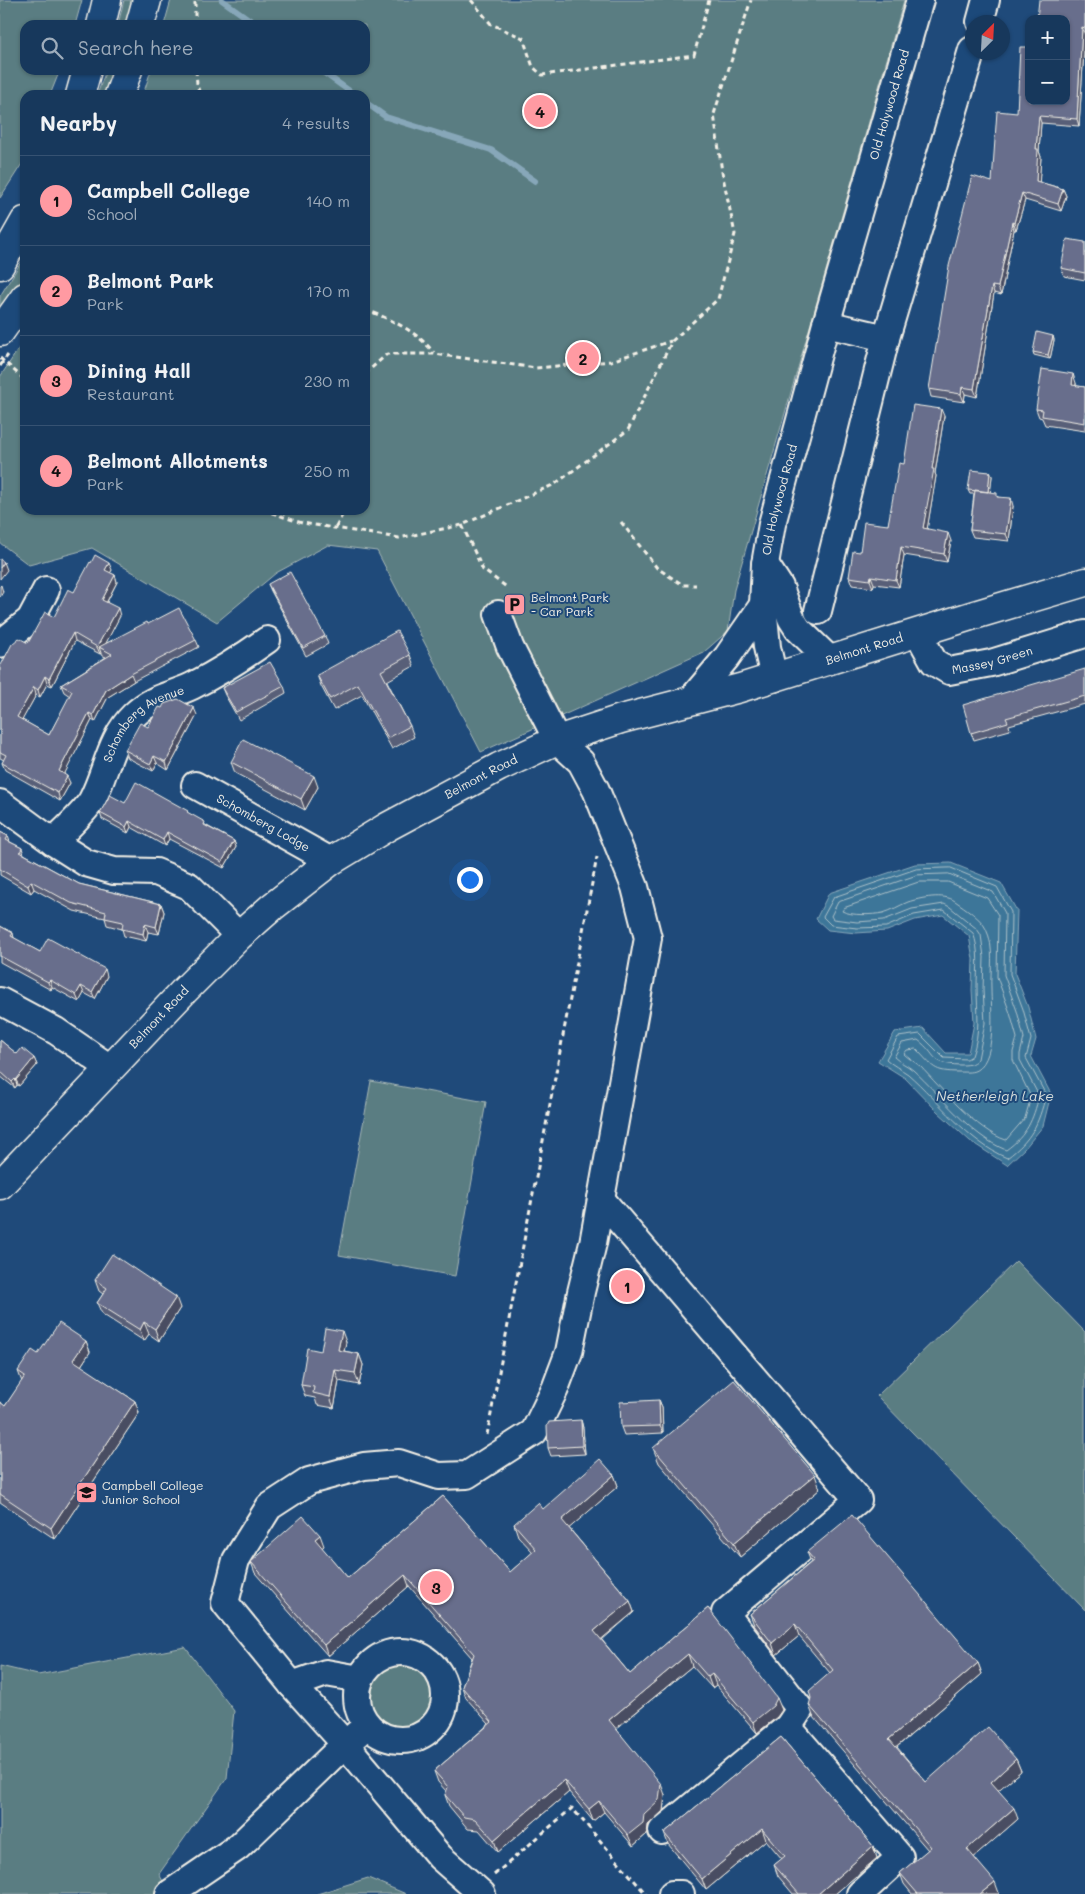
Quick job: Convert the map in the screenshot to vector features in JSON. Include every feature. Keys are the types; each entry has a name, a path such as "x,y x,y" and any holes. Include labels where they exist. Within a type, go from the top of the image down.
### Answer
{"main road":[{"path":"102,20 106,0"},
{"path":"141,20 147,0"},
{"path":"82,90 86,75"},
{"path":"121,90 126,75"},
{"path":"0,266 20,230"},
{"path":"0,332 20,304"},
{"name":"Belmont Road","path":"0,1185 110,1068 239,936 272,907 331,861 387,827 498,767 557,740 621,719 774,678 1085,582"}],"street":[{"name":"Old Holywood Road","path":"774,678 767,647 763,605 765,564 772,524 826,324 920,0"},
{"path":"982,15 986,0"},
{"path":"818,611 886,338 969,60"},
{"path":"826,324 886,338"},
{"path":"765,564 780,588 791,618 798,629 830,660"},
{"path":"0,644 30,620 46,590"},
{"path":"691,700 727,657 763,605"},
{"path":"479,1892 440,1857 345,1744 292,1685 225,1603 236,1560 269,1507 309,1481 364,1466 399,1463 439,1476 467,1475 534,1432 555,1389 569,1352 593,1243 648,938 635,887 596,790 581,762 557,740 510,647 498,614"},
{"name":"Massey Green","path":"918,633 934,662 949,671 991,663 1085,634"},
{"name":"Schomberg Avenue","path":"53,842 91,801 115,739 133,716 155,699 190,687 225,668 267,640"},
{"name":"Schomberg Lodge","path":"195,785 331,861"},
{"path":"0,803 53,842 86,862 114,871 156,872 189,886 239,936"},
{"path":"0,1001 56,1031 110,1068"},
{"path":"601,1199 858,1500 725,1613 800,1709 788,1727 662,1831"},
{"path":"402,1652 417,1654 430,1662 439,1673 445,1686 446,1701 442,1715 434,1727 422,1736 408,1740 393,1740 379,1735 368,1725 360,1713 357,1699 360,1679 374,1661 388,1654 402,1652"},
{"path":"292,1685 326,1673 360,1679"},
{"path":"169,1894 238,1847 345,1744 368,1725"},
{"path":"788,1727 900,1857 860,1894"},
{"path":"672,1894 681,1894"}],"path":[{"path":"195,20 196,0"},
{"path":"471,0 491,24 523,38 533,67 542,75 694,55 709,0"},
{"path":"278,515 302,523 399,538 462,525 555,484 628,430 672,341 718,299 736,234 722,172 714,114 751,0"},
{"path":"196,75 199,90"},
{"path":"370,311 407,328 425,342 434,354"},
{"path":"370,369 387,354 434,354 536,368 611,361 672,341"},
{"path":"0,358 20,376"},
{"path":"336,527 342,515"},
{"path":"621,522 657,568 683,585 696,585"},
{"path":"462,525 483,570 508,588"},
{"path":"482,1465 598,851"},
{"path":"479,1892 572,1808 646,1894"}],"green space":[{"path":"0,0 82,0 76,20 20,20 20,75 58,75 52,90 20,90 20,167 0,198"},
{"path":"124,0 136,0 131,20 119,20"},
{"path":"171,0 904,0 734,590 728,631 704,652 481,752 377,551 328,545 276,573 217,622 92,548 29,565 0,543 0,377 20,347 20,515 370,515 370,90 145,90 149,75 370,75 370,20 165,20"},
{"path":"104,75 116,75 112,90 99,90"},
{"path":"20,264 20,288 0,317 0,296"},
{"path":"371,1081 486,1102 455,1276 339,1255"},
{"path":"1016,1261 1085,1332 1085,1610 877,1396"},
{"path":"185,1647 234,1711 227,1778 159,1874 170,1894 0,1894 0,1666 38,1675"},
{"path":"403,1662 416,1665 427,1672 434,1682 437,1695 435,1707 429,1718 416,1725 397,1728 386,1726 378,1719 373,1709 372,1697 374,1685 380,1674 389,1666"},
{"path":"368,1878 406,1894 317,1894"}],"water":[{"name":"Netherleigh Lake","path":"951,863 1001,883 1017,911 1015,974 1028,1007 1036,1039 1031,1056 1051,1094 1043,1126 1025,1148 1007,1165 970,1141 905,1078 878,1061 895,1032 923,1028 946,1053 968,1053 974,1023 973,959 969,936 943,915 915,920 887,931 856,933 828,930 816,919 829,893 915,864"}],"building":[{"path":"1039,0 1085,0 1085,28 1082,27 1077,119 1039,116 1036,181 1063,189 1058,204 1022,193 1014,223 1012,222 998,287 992,286 974,389 962,387 961,394 929,389 949,266 972,176 992,182 997,111 1017,113 1020,47 1025,47 1025,105 1070,105 1070,15 1037,15"},
{"path":"1067,239 1085,242 1085,273 1061,268"},
{"path":"1037,332 1053,336 1048,355 1033,352"},
{"path":"1042,369 1073,374 1072,385 1085,387 1085,423 1042,416 1043,410 1036,409"},
{"path":"913,405 941,409 932,469 934,469 923,528 948,533 944,554 901,547 896,580 871,576 870,580 849,577 853,551 860,552 864,522 888,525 899,463 904,464"},
{"path":"971,470 990,472 988,492 968,490"},
{"path":"975,490 997,493 997,497 1011,498 1006,534 970,530"},
{"path":"95,555 109,563 105,570 115,575 102,600 118,608 97,647 73,633 49,679 45,676 38,690 34,687 17,717 49,735 72,691 61,685 112,654 99,647 179,608 196,640 131,674 106,690 93,715 89,713 59,771 67,776 58,793 2,763 6,755 0,752 0,665 12,644 19,638 28,643 45,612 54,617 68,589 74,592"},
{"path":"0,559 4,562 0,568"},
{"path":"290,572 325,636 303,648 268,584"},
{"path":"397,631 410,655 381,671 410,726 388,738 358,684 330,699 317,675"},
{"path":"270,662 284,686 236,712 222,688"},
{"path":"1085,669 1085,696 1006,718 1008,722 971,733 963,705"},
{"path":"178,699 194,708 166,762 154,756 150,764 125,750 140,723 148,727 159,707 162,708 164,704"},
{"path":"243,739 314,776 301,799 231,762"},
{"path":"136,782 188,811 205,822 204,825 234,841 222,862 167,832 163,840 129,821 126,827 100,813 110,795 125,803"},
{"path":"0,832 8,836 6,840 22,848 20,852 79,884 161,904 156,927 145,924 143,934 122,929 123,922 105,918 106,912 71,903 31,881 28,886 0,869"},
{"path":"0,926 13,933 11,936 40,952 48,938 105,969 92,992 81,986 76,995 0,956"},
{"path":"0,1040 17,1054 22,1048 34,1058 16,1080 12,1082 0,1071"},
{"path":"112,1254 176,1297 155,1329 144,1322 140,1330 97,1303 107,1288 95,1280"},
{"path":"59,1323 86,1341 73,1360 135,1401 51,1528 0,1494 0,1402 5,1406 25,1376 18,1371 32,1350 38,1354"},
{"path":"325,1328 342,1331 338,1350 359,1354 355,1373 335,1370 330,1397 313,1393 314,1387 301,1385 307,1348 321,1351"},
{"path":"734,1380 815,1475 734,1543 653,1448"},
{"path":"659,1400 660,1426 621,1427 620,1402"},
{"path":"581,1420 582,1446 548,1448 547,1426 549,1422"},
{"path":"600,1459 614,1475 562,1520 630,1601 594,1631 630,1674 708,1608 777,1698 773,1706 753,1722 712,1674 708,1677 688,1654 609,1720 661,1784 659,1800 644,1814 643,1823 628,1835 599,1801 589,1809 564,1780 494,1840 475,1819 464,1817 445,1795 448,1787 434,1771 492,1722 462,1687 474,1654 405,1575 324,1645 251,1562 303,1516 320,1535 315,1539 348,1578 443,1496 510,1572 536,1549 514,1524 538,1503 543,1509"},
{"path":"852,1515 978,1663 889,1739 926,1782 988,1727 1016,1759 991,1782 1014,1808 967,1849 995,1882 980,1894 918,1894 900,1873 931,1847 809,1705 811,1698 809,1691 833,1670 795,1624 772,1643 750,1614 814,1560 807,1552"},
{"path":"781,1737 873,1846 818,1894 799,1894 774,1865 785,1856 762,1829 702,1879 664,1833"}],"waterway":[{"path":"222,0 250,20"},
{"path":"327,75 348,90"},
{"path":"370,106 386,117 491,150 535,181"}],"place":[{"name":"Belmont Allotments","path":"540,111"},
{"name":"Belmont Park","path":"583,358"},
{"name":"Belmont Park - Car Park","path":"515,605"},
{"name":"Campbell College","path":"627,1286"},
{"name":"Campbell College Junior School","path":"86,1493"},
{"name":"Dining Hall","path":"436,1587"}]}
